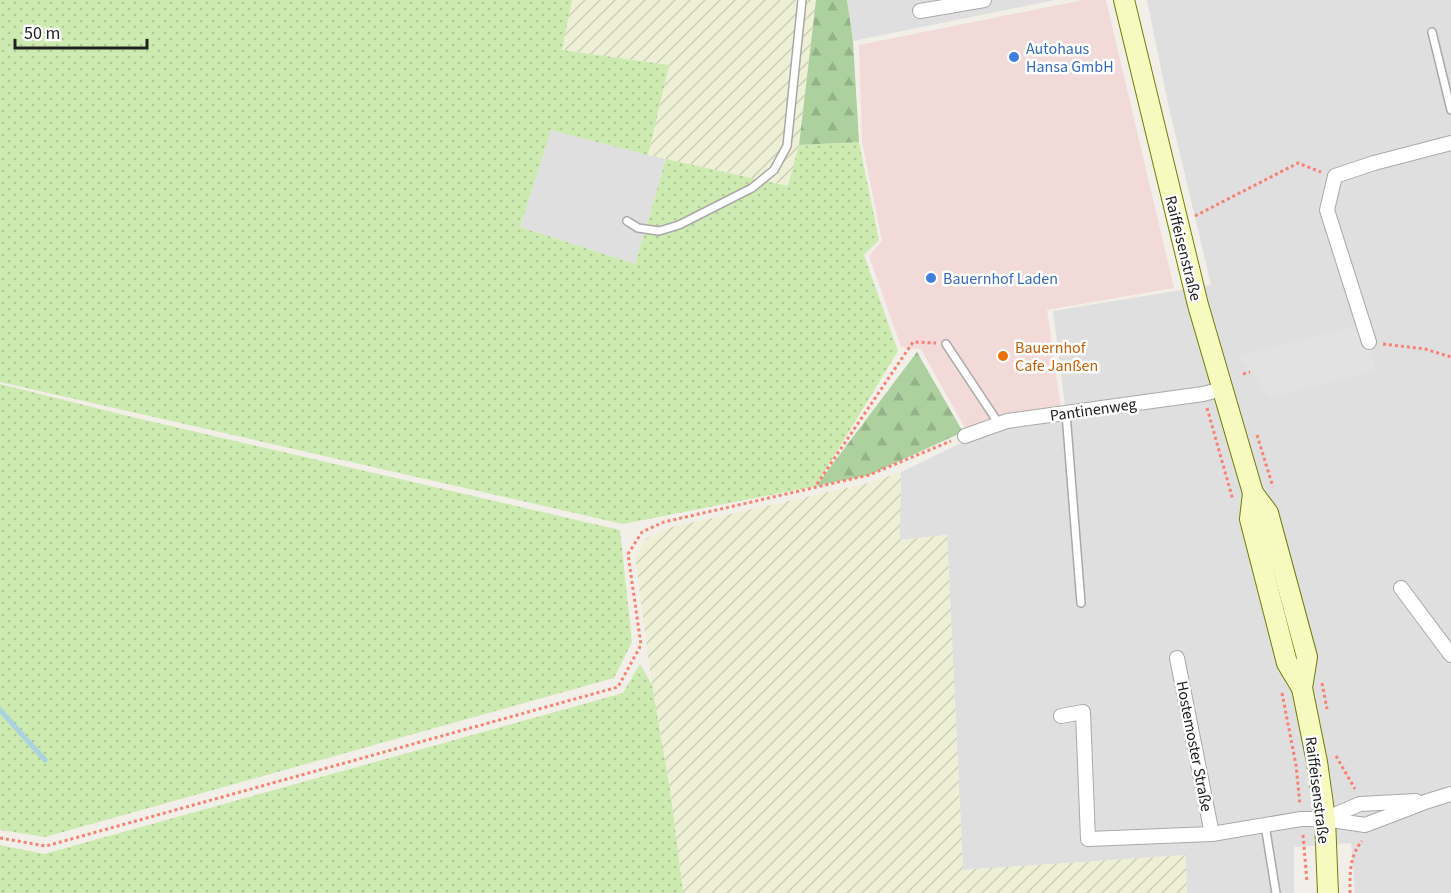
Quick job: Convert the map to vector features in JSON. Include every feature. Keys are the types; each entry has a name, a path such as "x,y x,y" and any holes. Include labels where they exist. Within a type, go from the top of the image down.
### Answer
{"street":[{"path":"920,11 984,0"},
{"name":"Raiffeisenstraße","path":"1124,0 1198,305 1253,493 1268,513 1307,657 1302,688 1317,762 1325,819 1328,893"},
{"path":"1369,342 1327,210 1335,176 1374,163 1451,143"},
{"name":"Pantinenweg","path":"965,436 999,424 1203,394 1222,389"},
{"path":"1401,588 1451,655"},
{"name":"Hostemoster Straße","path":"1177,658 1212,834"},
{"name":"Hostemoster Straße","path":"1061,716 1083,712 1088,838 1212,834 1301,819 1325,819"},
{"path":"1325,819 1365,825 1451,794"},
{"path":"1325,819 1360,804 1428,801"}],"lane":[{"path":"627,221 638,228 659,231 679,225 752,188 774,170 787,146 802,0"},
{"path":"1432,32 1451,110"},
{"path":"946,344 999,424"},
{"path":"1066,413 1081,603"},
{"path":"1265,825 1276,893"}],"path":[{"path":"1191,219 1298,164 1335,176"},
{"path":"816,486 913,342 946,344"},
{"path":"1369,342 1425,350 1451,357"},
{"path":"1243,374 1250,372"},
{"path":"0,838 46,846 618,687 641,645 628,554 642,532 664,522 869,475 965,436"},
{"path":"1296,765 1307,883"},
{"path":"1350,893 1350,866 1367,833 1365,825"}],"shaded area":[{"path":"847,0 1055,0 853,41"},
{"path":"1083,0 1106,0 1174,288 1047,310 1061,409 966,430 921,349 901,347 869,256 882,241 862,142 859,45"},
{"path":"1147,0 1451,0 1451,893 1355,893 1351,843 1294,847 1294,893 1187,893 1185,855 963,870 947,535 899,540 901,472 1007,421 1066,413 1053,311 1211,285 1167,99"},
{"path":"551,130 666,159 635,264 520,227"},
{"path":"1364,324 1376,371 1271,398 1238,356"}],"green space":[{"path":"0,0 572,0 562,50 669,65 648,155 551,130 520,227 635,264 666,159 788,186 799,145 859,142 879,240 864,255 898,351 816,486 623,524 0,382"},
{"path":"572,0 816,0 799,145 789,186 648,155 669,65 562,50"},
{"path":"816,0 847,0 853,41 859,142 799,145"},
{"path":"917,352 963,432 869,475 816,486"},
{"path":"0,384 132,417 620,530 632,642 614,678 45,837 0,830"},
{"path":"901,472 900,540 947,535 963,870 1186,855 1187,893 683,893 671,796 652,685 635,557 647,538 668,528 873,482"},
{"path":"640,664 652,685 671,796 683,893 0,893 0,845 44,854 623,693"}],"waterway":[{"path":"0,710 45,760"}],"place":[{"name":"Autohaus Hansa GmbH","path":"1014,57"},
{"name":"Bauernhof Laden","path":"931,278"},
{"name":"Bauernhof Cafe Janßen","path":"1003,356"}]}
